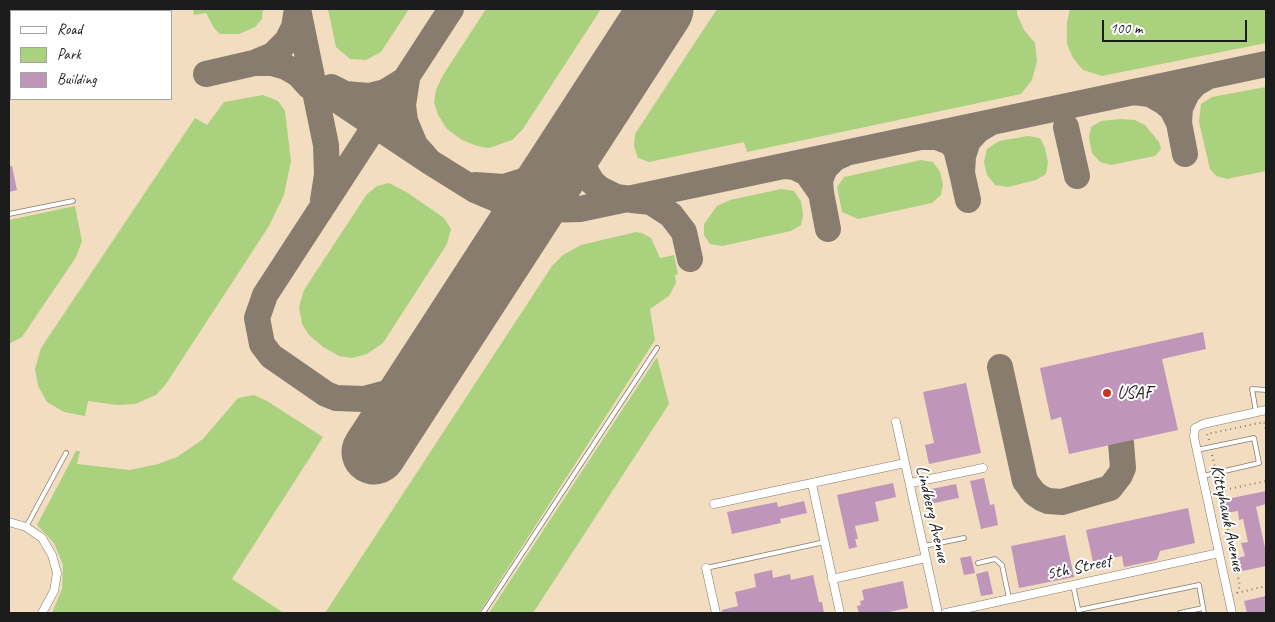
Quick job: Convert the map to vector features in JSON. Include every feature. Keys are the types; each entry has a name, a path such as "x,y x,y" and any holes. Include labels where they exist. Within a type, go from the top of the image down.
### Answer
{"street":[{"path":"1256,412 1266,410"},
{"name":"Kittyhawk Avenue","path":"1232,613 1197,450 1195,428 1203,424 1256,412"},
{"name":"Lindberg Avenue","path":"896,422 911,483 938,613"},
{"path":"714,504 905,463"},
{"path":"911,483 983,468"},
{"path":"812,484 840,613"},
{"path":"9,522 26,527 42,538 52,555 57,574 54,591 42,613"},
{"name":"5th Street","path":"946,613 1219,553"},
{"path":"832,579 926,558"},
{"path":"706,568 716,613"}],"lane":[{"path":"9,214 73,200"},
{"path":"483,613 657,348"},
{"path":"1256,412 1252,389 1266,390"},
{"path":"1197,450 1254,438 1259,463 1203,476"},
{"path":"26,527 66,453"},
{"path":"924,546 964,538"},
{"path":"706,568 825,542"},
{"path":"978,563 995,560 1002,565 1010,599"},
{"path":"1073,585 1079,612 1199,585 1203,611 1180,613"}],"path":[{"path":"1237,593 1240,586 1220,491 1266,482"},
{"path":"1228,595 1266,586"}],"green space":[{"path":"193,9 263,9 262,19 255,27 239,34 220,34 214,28 206,13 194,15"},
{"path":"328,9 409,9 381,52 366,60 350,59 336,47"},
{"path":"486,9 601,9 523,129 512,140 489,148 462,140 447,129 438,115 434,102 436,90 443,75"},
{"path":"717,9 1017,9 1017,14 1024,30 1035,43 1037,61 1032,80 1021,94 747,152 744,142 649,162 638,158 634,146 635,134"},
{"path":"1070,9 1266,9 1266,43 1102,76 1083,70 1073,58 1067,44 1067,22"},
{"path":"1266,87 1266,171 1227,179 1216,176 1210,169 1199,122 1201,104 1212,97"},
{"path":"263,95 278,101 285,111 291,161 284,195 269,226 166,384 156,395 135,404 117,405 88,401 85,416 64,412 47,402 38,386 35,369 41,348 195,118 207,125 224,102"},
{"path":"1135,120 1145,125 1159,142 1161,149 1155,156 1111,165 1100,162 1092,153 1089,138 1091,127 1101,121"},
{"path":"1028,136 1040,138 1045,148 1048,162 1046,174 1036,180 1008,187 995,185 987,175 984,162 987,149 999,141"},
{"path":"921,160 933,162 940,172 943,184 941,195 932,203 858,219 842,212 837,187 844,177"},
{"path":"389,183 408,193 444,218 451,229 447,244 383,343 367,354 352,358 339,356 323,347 309,335 302,324 299,307 304,290 367,194 377,186"},
{"path":"781,189 794,191 801,201 803,214 801,225 791,231 722,246 710,244 704,235 704,224 717,206 730,200"},
{"path":"75,206 82,241 76,257 22,337 9,344 9,220"},
{"path":"636,232 651,238 660,258 674,255 678,274 675,275 676,283 669,296 650,309 655,340 479,613 325,613 552,266 563,255 581,245"},
{"path":"657,357 669,404 533,613 489,613"},
{"path":"254,395 267,401 323,437 232,579 284,613 52,613 62,589 63,565 54,543 37,525 76,451 80,451 77,464 130,470 158,464 177,457 203,439 238,398"}],"building":[{"path":"9,166 12,166 17,190 9,192"},
{"name":"USAF","path":"1203,332 1206,349 1162,359 1178,430 1069,454 1061,417 1051,420 1040,368"},
{"path":"966,383 981,453 929,464 925,445 934,443 923,392"},
{"path":"984,478 990,505 994,504 998,525 981,529 970,481"},
{"path":"893,483 896,497 875,502 879,521 855,526 858,539 855,539 857,547 849,549 837,495"},
{"path":"956,484 959,498 924,505 921,491"},
{"path":"1266,491 1266,504 1256,507 1266,552 1266,566 1238,572 1235,559 1245,556 1241,543 1248,542 1243,519 1239,520 1238,511 1225,513 1222,500"},
{"path":"804,501 807,513 780,519 781,523 732,534 727,512 777,502 778,507"},
{"path":"1188,508 1195,543 1160,551 1157,560 1124,567 1122,556 1093,562 1086,530"},
{"path":"1065,535 1074,577 1019,588 1011,546"},
{"path":"971,556 975,573 964,575 960,558"},
{"path":"772,570 773,578 790,574 791,580 813,575 819,602 822,602 824,613 722,613 722,610 738,606 735,592 756,587 754,574"},
{"path":"988,571 993,594 981,596 976,574"},
{"path":"903,581 908,608 884,613 859,613 857,606 861,605 860,601 864,600 862,590"},
{"path":"1266,596 1266,613 1247,613 1244,601"}],"taxiway":[{"path":"297,9 294,27 287,41 273,55 254,63 272,63 286,67 298,74 309,86"},
{"path":"298,9 326,145 327,175 323,200"},
{"path":"439,351 421,373 394,391 364,399 336,398 326,394 271,356 262,344 257,318 265,295 451,9"},
{"path":"206,74 254,63"},
{"path":"430,162 475,190 508,204 542,210 580,209 1266,64"},
{"path":"298,74 430,162 415,145 405,121 403,105 407,79"},
{"path":"1133,92 1150,94 1164,102 1172,109 1179,123 1180,108 1187,93 1195,84 1207,77"},
{"path":"331,87 345,94 369,96 385,92 403,81"},
{"path":"475,185 504,187 541,175 562,156 596,108 582,140 581,153 584,168 592,182 600,189 616,197 631,199"},
{"path":"924,137 937,137 950,142 956,149 962,173 963,156 968,141 978,130 990,123"},
{"path":"1179,123 1185,154"},
{"path":"1066,127 1077,176"},
{"path":"786,166 795,167 807,173 821,193 820,180 825,168 835,158 844,154"},
{"path":"962,173 968,200"},
{"path":"821,193 828,229"},
{"path":"632,200 651,202 671,215 684,232 690,259"},
{"path":"1000,367 1025,481 1034,493 1041,498 1048,501 1062,502 1110,488 1123,468 1121,443"}],"runway":[{"path":"374,452 661,9"}],"place":[{"name":"USAF","path":"1107,393"}]}
